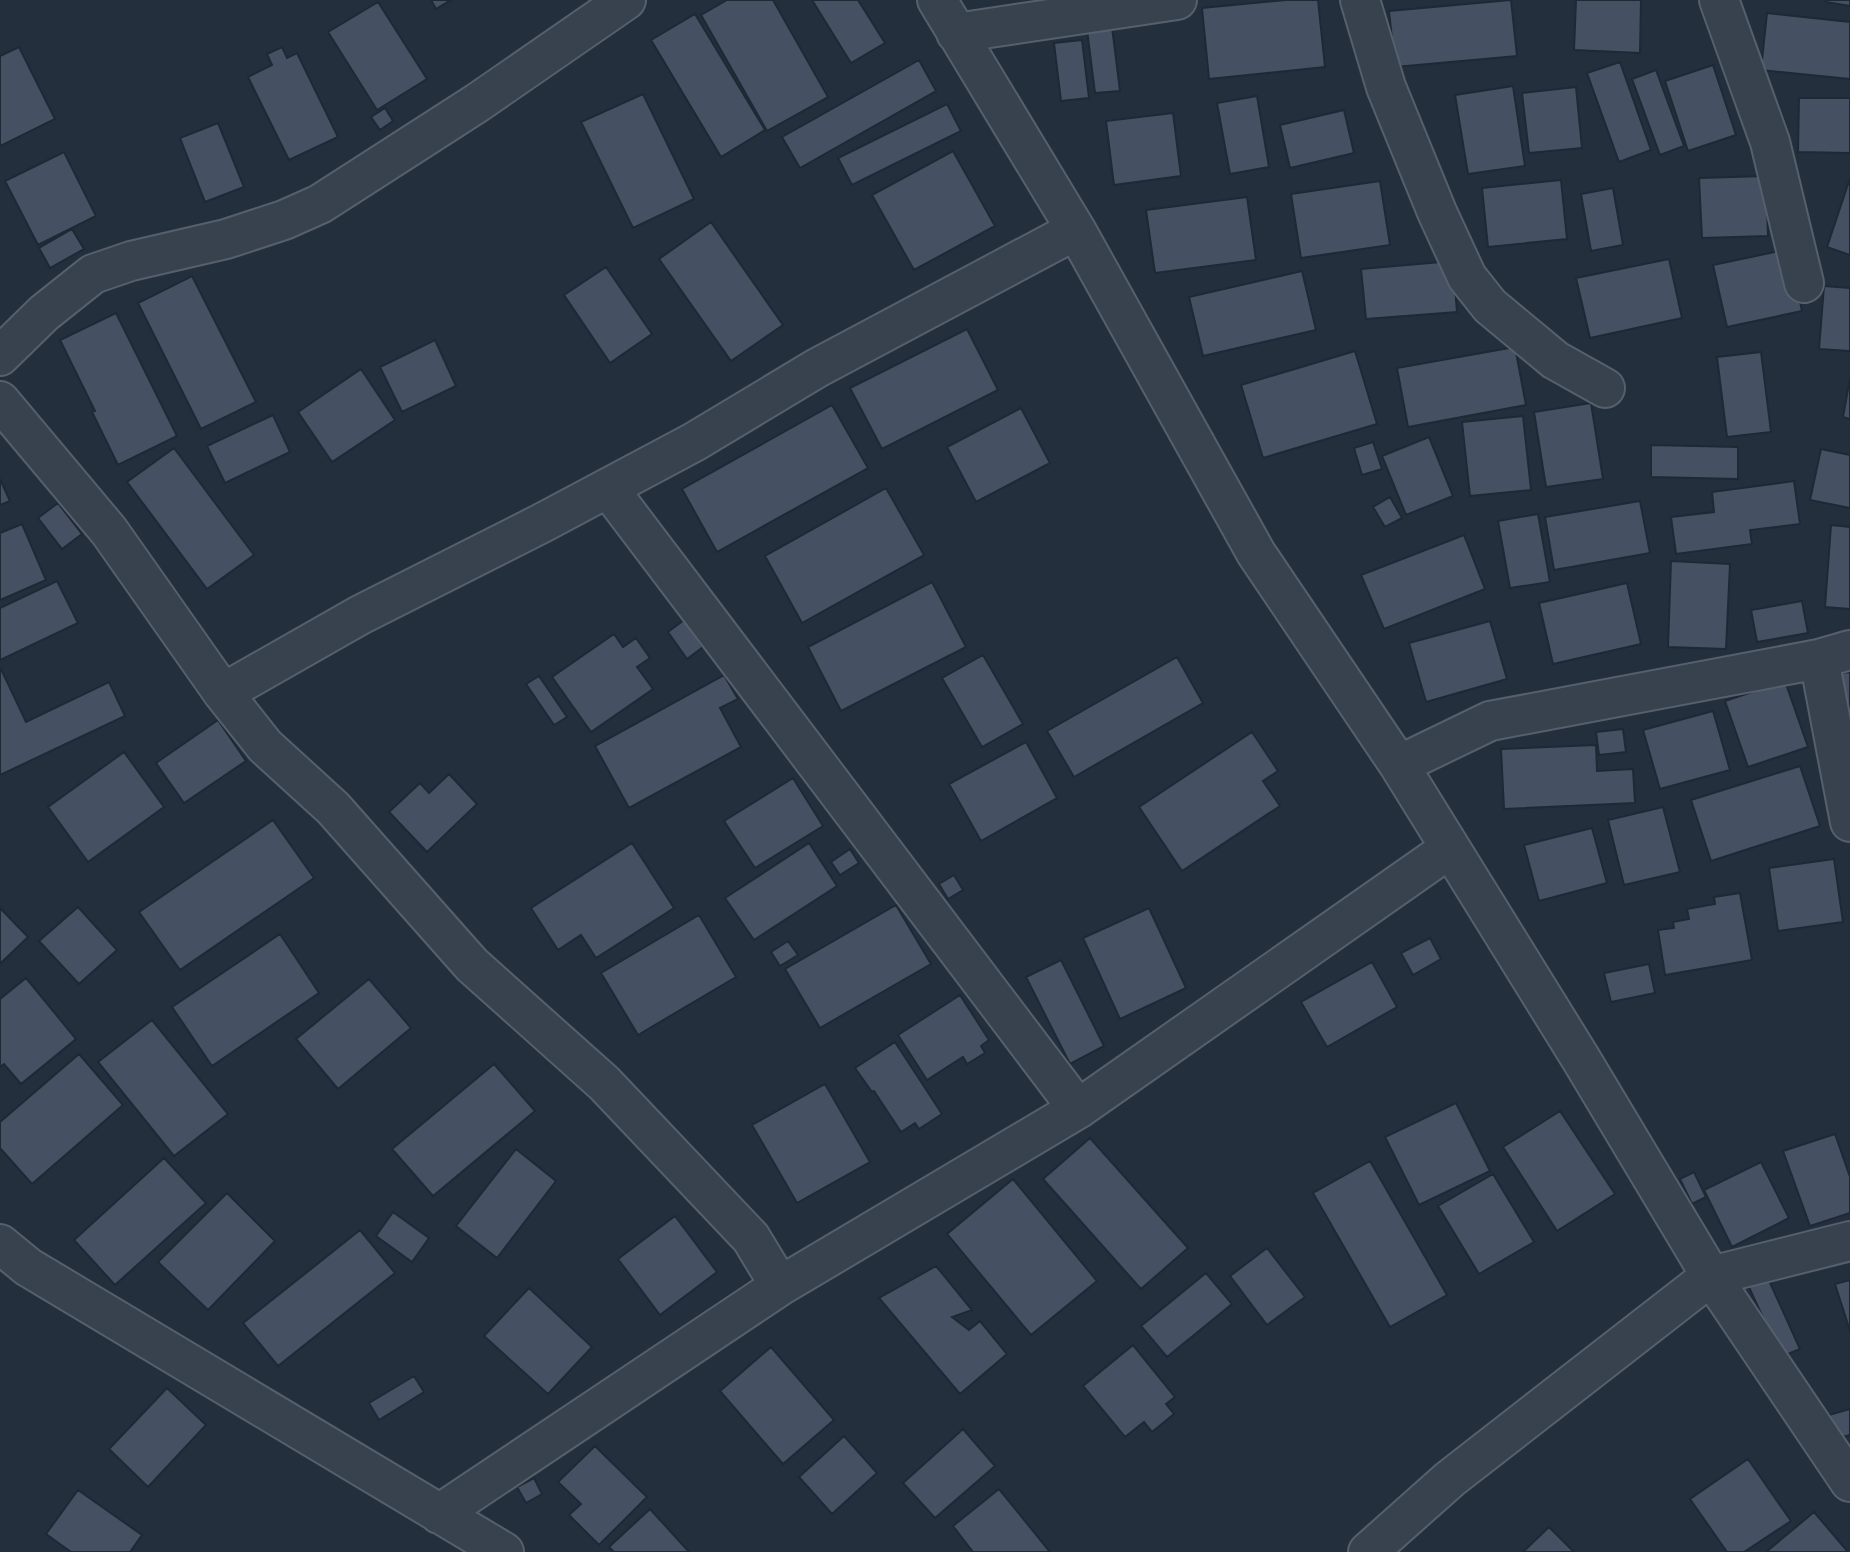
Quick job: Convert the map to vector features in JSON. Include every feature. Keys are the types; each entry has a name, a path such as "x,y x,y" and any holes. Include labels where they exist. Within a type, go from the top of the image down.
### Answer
{"street":[{"path":"0,356 44,313 93,274 131,261 226,239 284,220 320,204 477,103 626,0"},
{"path":"937,0 1076,230 1256,553 1399,765 1712,1276 1850,1482"},
{"path":"956,33 1177,0"},
{"path":"1360,0 1386,87 1437,212 1467,277 1490,306 1531,340 1555,359 1605,388"},
{"path":"1719,0 1770,142 1804,283"},
{"path":"229,700 360,615 694,442 817,368 1076,230"},
{"path":"0,401 109,531 229,700 265,746 333,808 472,965 604,1083 751,1238 780,1286"},
{"path":"608,488 1078,1109"},
{"path":"1399,765 1490,721 1834,654 1850,822"},
{"path":"439,1514 780,1286 1078,1109 1449,849"},
{"path":"1367,1552 1450,1479 1712,1276 1850,1241"},
{"path":"0,1244 28,1267 504,1552"}],"building":[{"path":"431,0 451,0 436,9"},
{"path":"727,0 773,0 828,97 767,131 701,15"},
{"path":"812,0 858,0 885,43 851,63"},
{"path":"1286,0 1318,0 1325,67 1209,79 1202,8"},
{"path":"1511,0 1517,56 1395,67 1389,11"},
{"path":"1576,0 1641,0 1640,53 1574,50"},
{"path":"1850,0 1850,6 1826,2"},
{"path":"378,2 427,79 377,110 328,32"},
{"path":"1767,13 1850,22 1850,79 1761,70"},
{"path":"695,14 765,130 721,157 651,40"},
{"path":"1112,27 1120,91 1095,93 1087,30"},
{"path":"1082,40 1089,98 1061,101 1054,43"},
{"path":"19,47 55,119 0,146 0,56"},
{"path":"282,47 287,58 297,53 338,137 289,160 248,77 272,65 267,54"},
{"path":"919,60 936,91 800,168 782,137"},
{"path":"1620,62 1651,150 1619,162 1587,73"},
{"path":"1713,65 1736,135 1688,151 1665,81"},
{"path":"1656,70 1684,146 1660,155 1632,79"},
{"path":"1513,86 1525,166 1468,174 1455,95"},
{"path":"1576,87 1582,148 1529,153 1522,93"},
{"path":"643,94 694,199 633,228 581,122"},
{"path":"1257,96 1269,167 1230,174 1217,103"},
{"path":"1799,98 1850,98 1850,153 1798,152"},
{"path":"947,104 961,131 852,185 838,158"},
{"path":"385,108 393,121 380,130 371,117"},
{"path":"1344,110 1354,153 1290,168 1280,125"},
{"path":"1173,113 1181,176 1114,185 1106,121"},
{"path":"218,123 244,187 205,202 180,138"},
{"path":"953,151 995,226 914,270 872,195"},
{"path":"64,152 96,216 38,245 5,181"},
{"path":"1766,176 1768,236 1702,238 1699,178"},
{"path":"1850,178 1850,255 1827,247"},
{"path":"1561,180 1567,239 1488,247 1482,188"},
{"path":"1380,181 1390,245 1301,258 1291,194"},
{"path":"1613,188 1623,245 1591,251 1581,194"},
{"path":"1247,197 1256,260 1155,273 1146,210"},
{"path":"711,222 783,325 731,361 659,259"},
{"path":"72,229 84,249 50,268 39,248"},
{"path":"1789,249 1802,311 1727,327 1713,265"},
{"path":"1669,259 1682,318 1590,338 1576,278"},
{"path":"1453,261 1457,312 1366,319 1361,269"},
{"path":"606,267 652,334 610,363 564,295"},
{"path":"1302,271 1316,330 1203,356 1189,297"},
{"path":"192,276 256,402 201,429 138,303"},
{"path":"1824,286 1850,288 1850,351 1819,349"},
{"path":"116,313 177,436 118,465 60,340"},
{"path":"967,329 998,390 882,449 850,388"},
{"path":"435,340 456,386 402,412 380,367"},
{"path":"1515,347 1526,405 1408,427 1397,368"},
{"path":"1355,351 1377,424 1263,458 1241,385"},
{"path":"1761,352 1771,432 1727,437 1717,357"},
{"path":"361,369 395,420 332,462 298,412"},
{"path":"1850,378 1850,419 1843,417"},
{"path":"1591,403 1603,479 1546,487 1534,412"},
{"path":"832,405 868,468 717,552 682,489"},
{"path":"1021,408 1050,463 976,502 947,447"},
{"path":"273,415 290,452 225,483 207,446"},
{"path":"1523,416 1531,490 1470,496 1462,422"},
{"path":"1429,437 1453,496 1406,515 1382,456"},
{"path":"1373,442 1382,469 1362,475 1354,448"},
{"path":"1651,445 1738,447 1738,479 1651,477"},
{"path":"174,448 254,555 207,589 127,482"},
{"path":"1821,449 1850,455 1850,508 1810,500"},
{"path":"0,479 10,501 0,505"},
{"path":"1794,481 1800,524 1750,530 1752,544 1676,554 1671,517 1714,512 1712,492"},
{"path":"886,488 924,555 802,623 765,556"},
{"path":"1390,497 1402,518 1385,527 1373,507"},
{"path":"1640,501 1650,553 1554,570 1545,517"},
{"path":"58,503 82,534 62,549 38,518"},
{"path":"1538,514 1550,582 1510,588 1498,521"},
{"path":"22,524 46,580 0,600 0,533"},
{"path":"1831,525 1850,527 1850,609 1825,607"},
{"path":"1464,535 1485,589 1384,629 1361,575"},
{"path":"1671,561 1730,564 1726,649 1668,647"},
{"path":"57,581 78,623 0,660 0,608"},
{"path":"932,582 966,647 841,711 808,647"},
{"path":"1627,583 1641,644 1553,664 1539,603"},
{"path":"1802,601 1808,633 1757,642 1751,610"},
{"path":"684,620 703,647 687,659 668,632"},
{"path":"1490,621 1507,679 1426,702 1409,643"},
{"path":"614,634 623,647 636,638 650,658 637,667 653,689 591,732 552,677"},
{"path":"983,655 1023,724 982,747 942,678"},
{"path":"1177,657 1203,703 1074,777 1047,731"},
{"path":"0,667 26,722 109,682 125,716 0,775"},
{"path":"1850,672 1850,732 1834,674"},
{"path":"724,675 738,699 720,708 741,747 629,808 595,746"},
{"path":"539,676 567,717 554,725 526,684"},
{"path":"1785,681 1808,747 1748,767 1725,701"},
{"path":"1713,711 1730,770 1660,789 1643,730"},
{"path":"218,720 246,761 184,803 156,763"},
{"path":"1623,729 1626,752 1599,755 1596,732"},
{"path":"1252,732 1278,771 1263,781 1280,806 1182,871 1139,807"},
{"path":"1026,742 1057,798 981,841 949,784"},
{"path":"1596,745 1597,771 1633,769 1635,803 1504,809 1501,749"},
{"path":"124,752 164,807 88,862 48,807"},
{"path":"1800,766 1820,826 1711,861 1691,800"},
{"path":"449,774 477,804 427,852 389,812 420,783 429,793"},
{"path":"793,778 823,826 755,868 724,821"},
{"path":"1663,807 1680,872 1624,885 1608,820"},
{"path":"273,820 314,878 180,970 139,912"},
{"path":"1592,828 1607,883 1539,901 1524,845"},
{"path":"632,843 674,908 596,958 581,935 558,950 531,908"},
{"path":"809,843 837,886 754,940 725,898"},
{"path":"850,849 859,863 840,875 831,862"},
{"path":"1834,859 1843,922 1778,931 1769,868"},
{"path":"954,875 963,890 948,899 939,884"},
{"path":"1740,893 1752,960 1665,975 1658,930 1674,928 1673,922 1689,919 1687,909 1715,904 1714,897"},
{"path":"896,905 931,964 820,1028 785,969"},
{"path":"78,907 117,950 79,984 39,941"},
{"path":"0,908 28,937 0,964"},
{"path":"1149,908 1186,988 1120,1019 1083,938"},
{"path":"699,915 736,977 638,1035 601,973"},
{"path":"280,934 319,993 212,1066 172,1007"},
{"path":"1430,938 1441,959 1413,975 1401,953"},
{"path":"788,941 798,955 780,966 771,952"},
{"path":"1061,960 1104,1046 1070,1064 1026,977"},
{"path":"1372,962 1397,1007 1327,1047 1301,1002"},
{"path":"1649,964 1655,993 1611,1002 1604,973"},
{"path":"26,978 76,1039 21,1084 4,1064 0,1067 0,999"},
{"path":"369,979 411,1028 338,1089 296,1039"},
{"path":"960,995 989,1040 981,1046 985,1053 967,1064 963,1057 927,1080 898,1035"},
{"path":"152,1020 228,1114 174,1156 98,1062"},
{"path":"895,1042 942,1114 919,1129 915,1123 901,1132 855,1068"},
{"path":"79,1054 123,1105 32,1184 0,1148 0,1122"},
{"path":"494,1064 535,1111 433,1196 392,1149"},
{"path":"825,1084 870,1162 797,1203 752,1125"},
{"path":"1456,1103 1490,1171 1419,1205 1385,1137"},
{"path":"1560,1111 1615,1194 1557,1231 1503,1147"},
{"path":"1835,1134 1850,1177 1850,1213 1810,1226 1783,1151"},
{"path":"1090,1138 1188,1248 1141,1289 1043,1179"},
{"path":"516,1149 556,1181 497,1258 456,1226"},
{"path":"164,1158 206,1203 115,1285 74,1240"},
{"path":"1370,1161 1447,1295 1390,1327 1313,1193"},
{"path":"1761,1162 1789,1218 1732,1247 1704,1190"},
{"path":"1694,1172 1706,1197 1692,1204 1680,1179"},
{"path":"1493,1174 1534,1242 1479,1274 1438,1206"},
{"path":"1013,1179 1097,1281 1031,1335 947,1234"},
{"path":"227,1193 275,1241 208,1310 158,1262"},
{"path":"393,1212 429,1238 412,1262 376,1236"},
{"path":"675,1216 717,1272 660,1315 618,1259"},
{"path":"360,1230 395,1273 278,1366 243,1323"},
{"path":"1267,1248 1305,1297 1267,1325 1230,1276"},
{"path":"936,1266 972,1310 952,1317 969,1330 980,1321 1007,1354 960,1394 879,1298"},
{"path":"1206,1273 1232,1304 1167,1357 1141,1326"},
{"path":"1767,1276 1800,1349 1781,1357 1748,1285"},
{"path":"1850,1280 1850,1331 1835,1284"},
{"path":"529,1288 592,1347 548,1394 484,1336"},
{"path":"1133,1345 1175,1397 1166,1404 1174,1414 1152,1432 1144,1422 1125,1437 1083,1386"},
{"path":"771,1347 834,1420 783,1464 720,1391"},
{"path":"414,1376 424,1392 379,1420 369,1403"},
{"path":"167,1388 206,1425 148,1487 109,1449"},
{"path":"1850,1409 1850,1435 1836,1439 1829,1415"},
{"path":"963,1429 995,1466 935,1518 903,1483"},
{"path":"844,1436 877,1473 832,1514 799,1477"},
{"path":"595,1446 647,1497 599,1545 569,1515 581,1504 558,1482"},
{"path":"1748,1459 1791,1521 1744,1552 1727,1552 1690,1499"},
{"path":"534,1478 542,1494 526,1503 517,1487"},
{"path":"999,1489 1050,1552 973,1552 953,1526"},
{"path":"78,1490 142,1535 130,1552 71,1552 46,1534"},
{"path":"650,1509 689,1552 614,1552 609,1547"},
{"path":"1814,1512 1848,1552 1766,1552"},
{"path":"1549,1527 1574,1552 1523,1552"}]}
